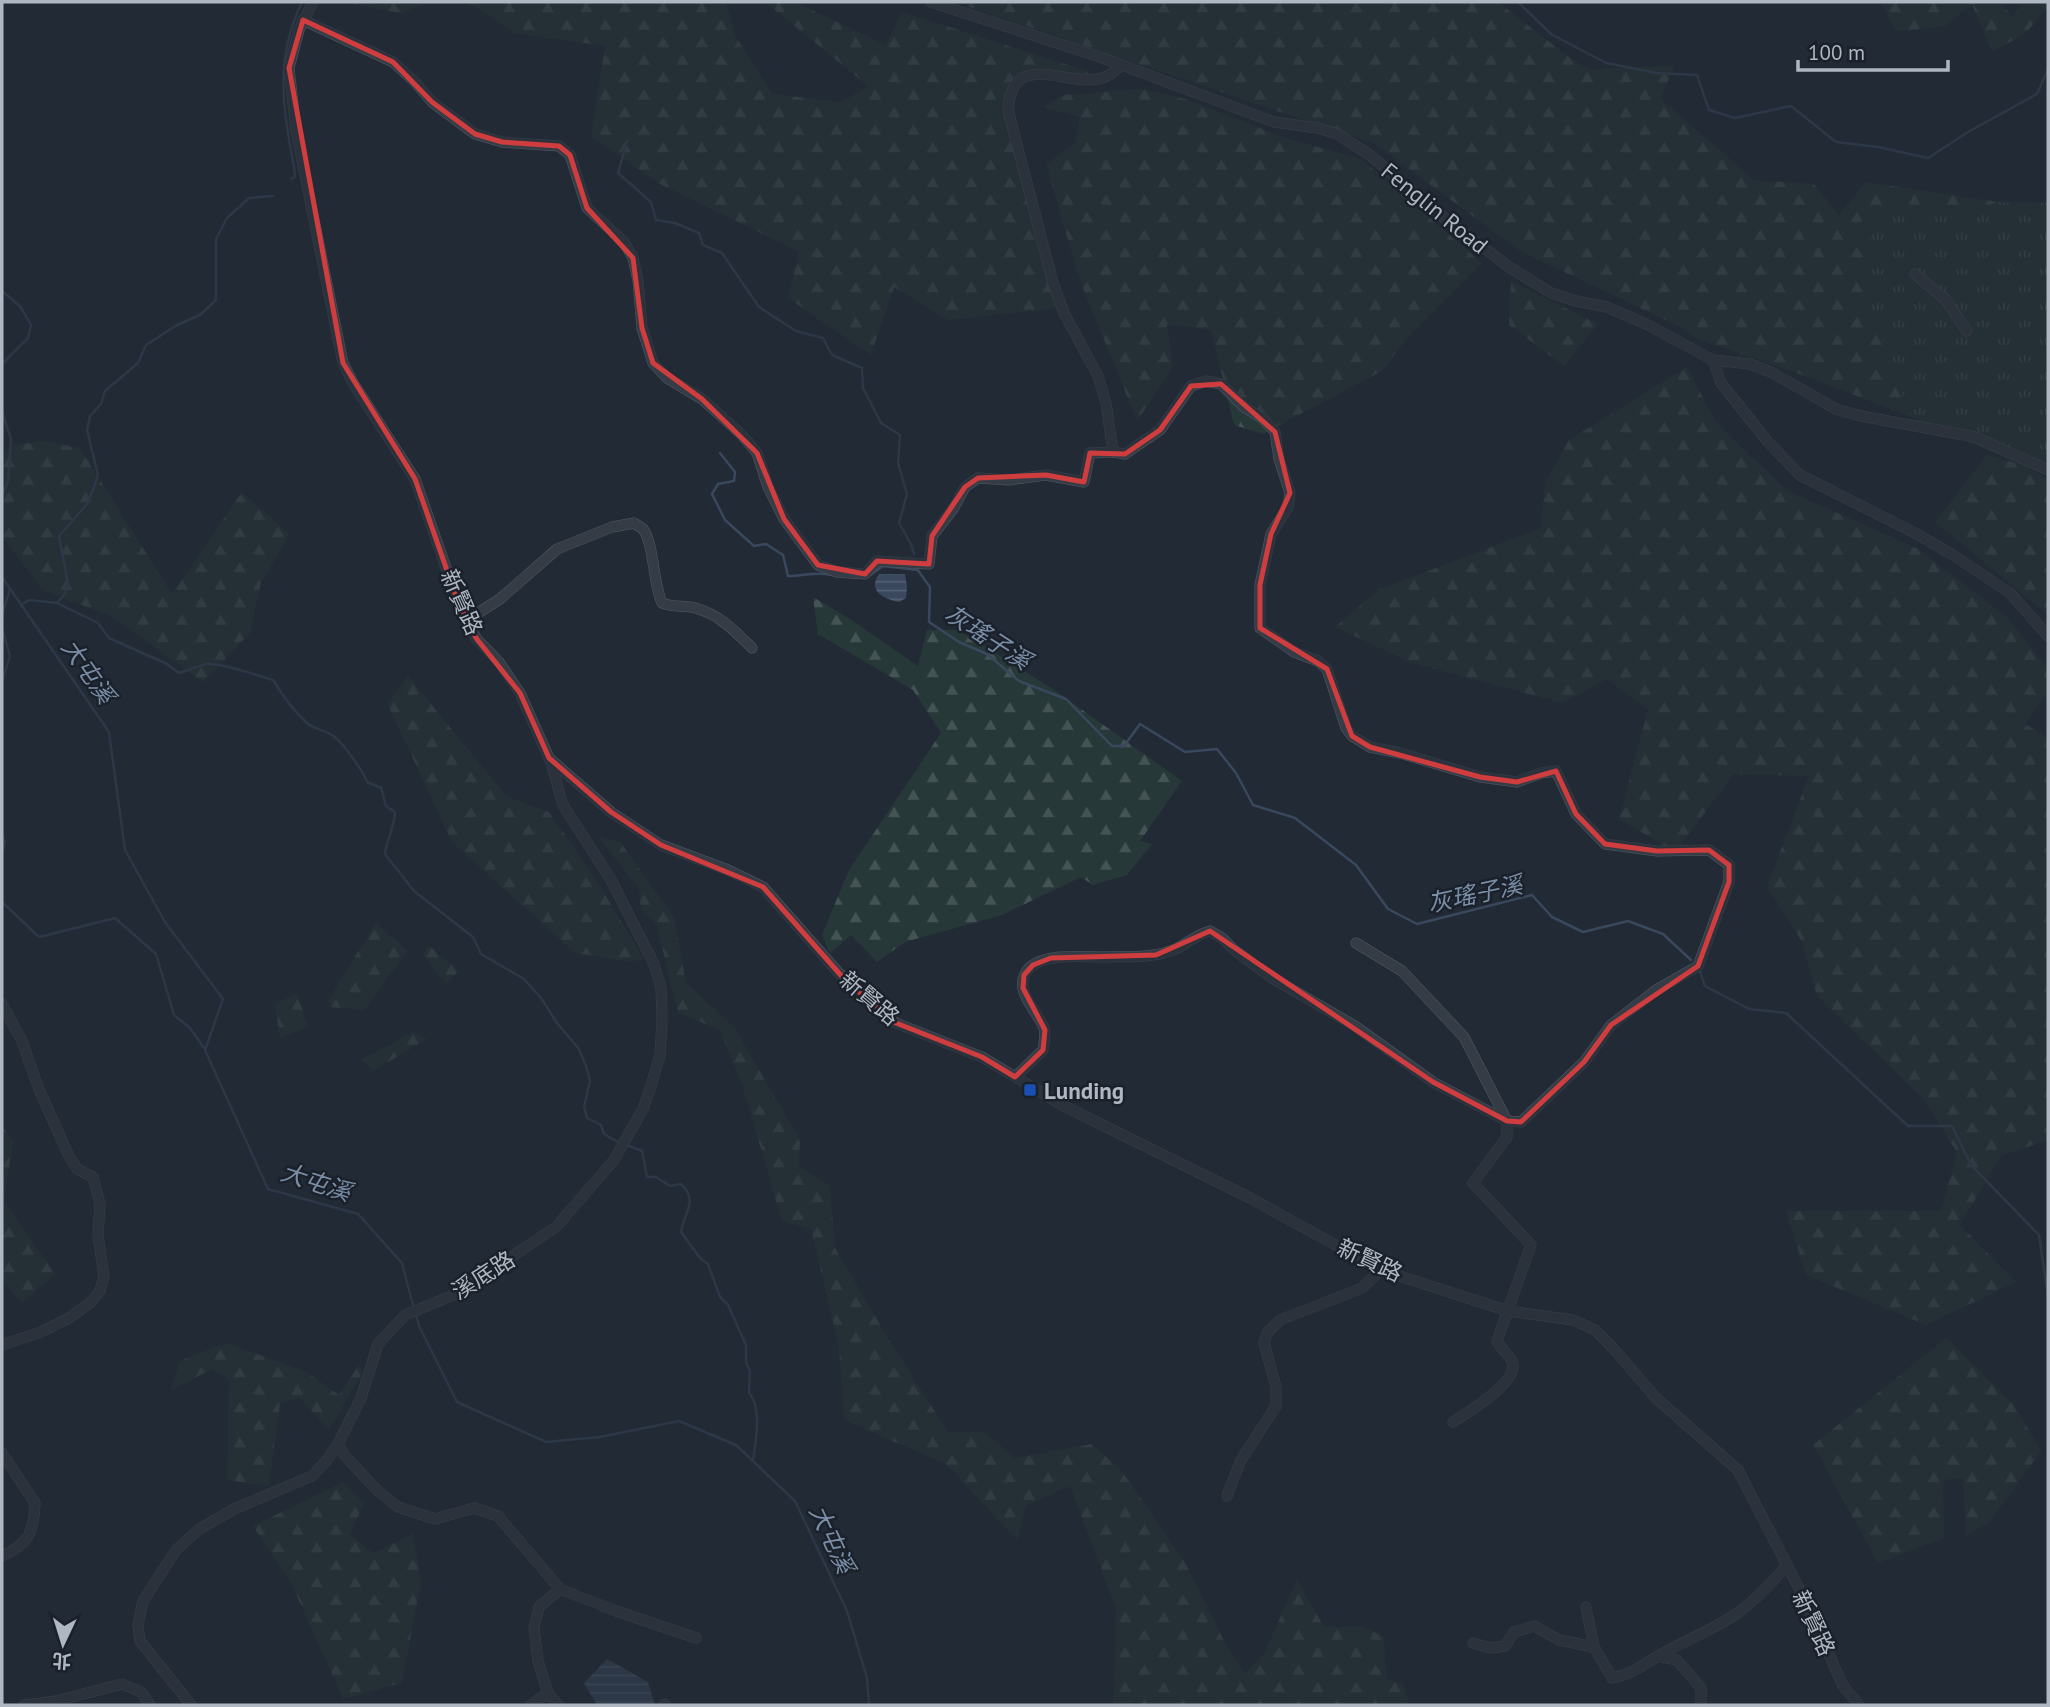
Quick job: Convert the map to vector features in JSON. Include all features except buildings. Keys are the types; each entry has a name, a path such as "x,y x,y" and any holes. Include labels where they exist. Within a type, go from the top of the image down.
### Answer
{"street":[{"name":"新賢路","path":"313,2 303,20 289,68 290,81 296,131 343,363 415,479 458,602 476,638 499,662 520,693 549,758 611,812 661,845 728,870 763,887 845,980 895,1023 982,1057 1062,1105 1250,1198 1381,1270 1508,1311 1573,1320 1595,1330 1656,1398 1738,1470 1787,1565 1843,1686 1859,1705"},
{"name":"Fenglin Road","path":"931,2 1121,66 1274,122 1318,128 1337,134 1370,155 1438,214 1530,281 1576,302 1607,307 1648,325 1713,360 1750,364 1771,372 1836,409 1975,437 2048,470"},
{"path":"303,20 393,62 432,102 475,134 502,142 559,146 570,155 587,208 624,242 633,258 638,280 642,328 653,363 667,378 702,399 742,435 757,453 768,487 784,519 818,565 836,572 865,574 877,561 929,564 932,536 953,509 965,487 978,478 1009,480 1046,475 1084,482 1090,453 1125,454 1160,430 1191,386 1206,381 1221,383 1244,407 1262,418 1275,432 1279,459 1290,493 1288,507 1272,534 1260,586 1260,628 1294,652 1318,661 1327,669 1346,728 1352,736 1370,747 1400,753 1480,777 1517,782 1541,773 1556,771 1576,814 1605,844 1657,851 1709,850 1729,865 1729,882 1698,966 1656,989 1611,1025 1584,1062 1521,1122 1507,1121 1433,1082 1356,1026 1272,978 1210,931 1156,956 1051,958 1033,965 1024,975 1023,988 1045,1030 1043,1050 1015,1077"},
{"path":"1113,452 1106,403 1098,376 1064,313 1053,283 1008,110 1014,89 1032,73 1084,79 1106,77 1121,66"},
{"path":"1915,274 1945,299 1967,331"},
{"path":"1713,360 1721,383 1768,442 1800,475 1953,555 2010,593 2048,636"},
{"path":"467,620 500,599 557,549 612,527 634,523 643,528 647,539 657,593 662,603 672,607 693,607 720,618 752,648"},
{"name":"溪底路","path":"191,1705 140,1641 138,1625 142,1601 176,1550 198,1530 234,1509 312,1476 338,1444 361,1398 378,1344 405,1315 456,1294 555,1227 621,1149 643,1109 660,1055 661,988 654,964 611,880 563,805 549,758"},
{"path":"1356,943 1402,971 1464,1037 1507,1121 1507,1137 1473,1183 1531,1245 1497,1341 1512,1361 1511,1375 1505,1385 1453,1422"},
{"path":"2,1004 22,1041 38,1087 68,1154 76,1169 93,1177 100,1204 98,1236 104,1276 100,1291 90,1303 69,1318 41,1332 2,1345"},
{"path":"1227,1496 1241,1460 1276,1406 1276,1387 1264,1343 1267,1333 1280,1320 1362,1288 1381,1270"},
{"path":"338,1444 345,1456 378,1491 398,1507 435,1519 474,1508 498,1516 559,1589 695,1638"},
{"path":"2,1453 35,1503 31,1534 11,1552 2,1556"},
{"path":"1586,1607 1594,1647 1612,1678 1642,1668 1658,1656 1734,1615 1764,1592 1787,1565"},
{"path":"558,1705 548,1693 538,1661 534,1628 539,1607 559,1589"},
{"path":"1473,1643 1490,1648 1505,1646 1514,1632 1534,1626 1559,1640 1594,1647"},
{"path":"1658,1656 1677,1660 1701,1688 1701,1705"},
{"path":"24,1705 56,1701 122,1684 141,1692 150,1705"},
{"path":"531,1705 548,1693"}],"highlighted area":[{"path":"303,20 393,62 432,102 475,134 502,142 559,146 570,155 587,208 633,258 642,328 653,363 702,399 757,453 784,519 818,565 865,574 877,561 929,564 932,536 965,487 978,478 1046,475 1084,482 1090,453 1125,454 1160,430 1191,386 1221,384 1275,432 1290,493 1271,534 1260,585 1260,628 1327,669 1352,736 1370,747 1480,777 1517,782 1556,771 1576,814 1605,844 1657,851 1709,850 1729,865 1729,882 1698,966 1611,1025 1584,1062 1521,1122 1507,1121 1433,1082 1210,931 1156,955 1051,958 1033,965 1024,975 1023,988 1045,1030 1043,1050 1015,1077 982,1057 896,1023 845,980 763,887 661,845 611,812 549,758 520,693 476,638 458,602 415,479 343,363 289,68"}],"green space":[{"path":"342,2 430,2 400,13"},
{"path":"468,2 726,2 735,35 772,94 842,102 868,86 768,2 795,2 886,45 902,12 1094,73 1015,82 1015,128 1059,308 948,320 894,287 871,355 788,298 799,252 658,183 591,136 605,46 514,33"},
{"path":"955,2 1498,2 1588,69 1674,66 1661,99 1754,180 1814,184 1839,215 1866,182 1998,202 1967,213 1870,210 1872,258 1866,296 1911,417 1695,338 1680,327 1520,251 1375,144"},
{"path":"1881,2 2000,2 2012,17 2023,2 2048,2 2048,6 2026,33 1992,52 1972,4 1944,27 1895,31"},
{"path":"1141,89 1186,99 1286,138 1361,159 1482,263 1407,338 1382,371 1263,434 1234,425 1211,330 1167,324 1173,368 1137,421 1080,281 1046,164 1075,144 1080,117 1043,107 1062,95"},
{"path":"1998,202 2048,203 2048,476 1911,417 1866,296 1872,258 1870,209 1967,213"},
{"path":"1511,281 1598,324 1564,366 1509,325"},
{"path":"1687,367 1716,422 1786,490 1918,549 2008,618 2048,669 2048,693 2025,724 2048,738 2048,1140 2001,1156 1960,1225 2016,1282 1926,1325 1806,1275 1786,1211 1941,1211 1957,1152 1923,1098 1817,996 1802,942 1767,886 1809,776 1734,774 1675,852 1619,819 1648,710 1607,679 1563,703 1412,663 1335,627 1378,590 1541,528 1545,483 1569,440"},
{"path":"43,441 80,448 172,594 242,492 290,535 261,582 250,633 203,682 113,617 43,590 2,537 2,455 13,445"},
{"path":"1987,455 2020,464 2048,479 2048,615 1935,522"},
{"path":"813,597 918,666 927,630 958,630 1053,689 1182,781 1140,841 1152,844 1127,875 1093,885 1081,877 1002,915 905,942 877,962 851,935 830,953 822,935 849,870 941,733 913,690 818,634"},
{"path":"408,676 507,797 549,812 595,878 644,959 629,962 575,953 452,842 387,703"},
{"path":"597,835 621,843 674,917 686,983 734,1027 800,1140 799,1166 830,1186 835,1248 948,1432 984,1432 1015,1458 1092,1444 1121,1470 1186,1564 1222,1637 1245,1674 1265,1652 1297,1579 1324,1627 1364,1627 1384,1637 1386,1679 1403,1684 1410,1705 1141,1705 1137,1701 1126,1705 1113,1705 1116,1608 1070,1486 1026,1506 1017,1540 946,1464 844,1420 839,1348 811,1229 782,1221 743,1087 720,1030 678,1013 657,926 641,909 639,889"},
{"path":"376,922 407,951 365,1010 330,1007 328,1001"},
{"path":"428,945 459,971 446,984 423,955"},
{"path":"297,993 308,1027 280,1038 275,1004"},
{"path":"413,1032 427,1039 373,1071 362,1059"},
{"path":"2,1125 13,1142 4,1201 55,1274 22,1303 2,1280"},
{"path":"1946,1338 2015,1406 2041,1451 1988,1524 1966,1535 1963,1478 1943,1480 1944,1538 1878,1563 1813,1445"},
{"path":"226,1343 305,1371 339,1395 359,1365 363,1372 329,1430 300,1398 280,1404 269,1486 227,1480 229,1379 212,1369 170,1391 180,1361"},
{"path":"343,1482 364,1503 350,1535 373,1553 413,1534 421,1582 402,1683 343,1699 291,1583 253,1526"}],"water":[{"path":"879,574 905,574 906,598 899,602 879,593 875,585"},
{"path":"607,1659 648,1682 655,1705 597,1705 584,1683"}],"waterway":[{"path":"291,179 295,177 284,104 284,64 293,23 302,2"},
{"path":"1518,2 1551,34 1606,63 1657,73 1697,75 1709,110 1735,118 1791,106 1836,142 1878,147 1928,158 1968,132 2037,94 2048,69"},
{"name":"灰瑤子溪","path":"627,141 618,173 651,202 656,220 675,223 699,233 703,245 722,253 759,307 796,331 823,338 832,355 862,368 863,388 881,423 900,435 898,463 907,494 899,523 914,554"},
{"path":"21,605 29,600 57,603 65,594 68,584 59,536 88,503 98,475 87,430 90,416 101,404 105,391 138,363 146,345 177,325 200,315 216,300 216,239 227,218 249,198 273,196"},
{"path":"2,291 20,306 31,325 28,338 2,364"},
{"path":"2,411 11,439 8,481 2,495"},
{"path":"720,453 735,472 734,481 718,484 712,494 725,520 754,546 766,544 783,555 788,576 832,575"},
{"path":"869,576 883,566 917,570"},
{"name":"灰瑤子溪","path":"917,569 930,587 929,622 959,642 987,654 1019,681 1066,699 1112,746 1124,746 1140,724 1185,752 1217,749 1236,773 1253,805 1295,818 1356,865 1388,909 1417,924 1532,895 1552,917 1583,932 1628,921 1663,934 1691,960"},
{"name":"大屯溪","path":"2,577 109,732 125,850 165,922 223,999 205,1050 268,1189 358,1214 402,1263 414,1309"},
{"path":"2,615 10,589"},
{"path":"57,603 98,623 109,638 167,664 179,673 212,664 273,680 302,718 336,738 367,782 381,788 386,806 395,812 385,854 414,891 473,937 481,954 524,979 541,998 557,1023 579,1049 586,1066 590,1081 584,1107 587,1118 601,1125 604,1134 642,1151 647,1177 656,1177 670,1186 681,1184 686,1190 690,1201 681,1232 700,1258 708,1264 720,1297 728,1305 746,1345 746,1362 750,1371 749,1393 757,1416 753,1460"},
{"path":"2,628 10,656 2,682"},
{"path":"2,835 5,841 2,853"},
{"path":"2,902 39,937 115,918 156,954 174,1015 189,1027 205,1049"},
{"name":"灰瑤子溪","path":"1699,969 1705,986 1749,1009 1786,1013 1908,1126 1952,1126 1971,1165 2039,1235 2048,1296"},
{"name":"大屯溪","path":"416,1315 457,1402 546,1442 600,1437 679,1421 736,1445 795,1501 847,1611 867,1678 869,1705"}],"place":[{"name":"Lunding","path":"1030,1090"}]}
